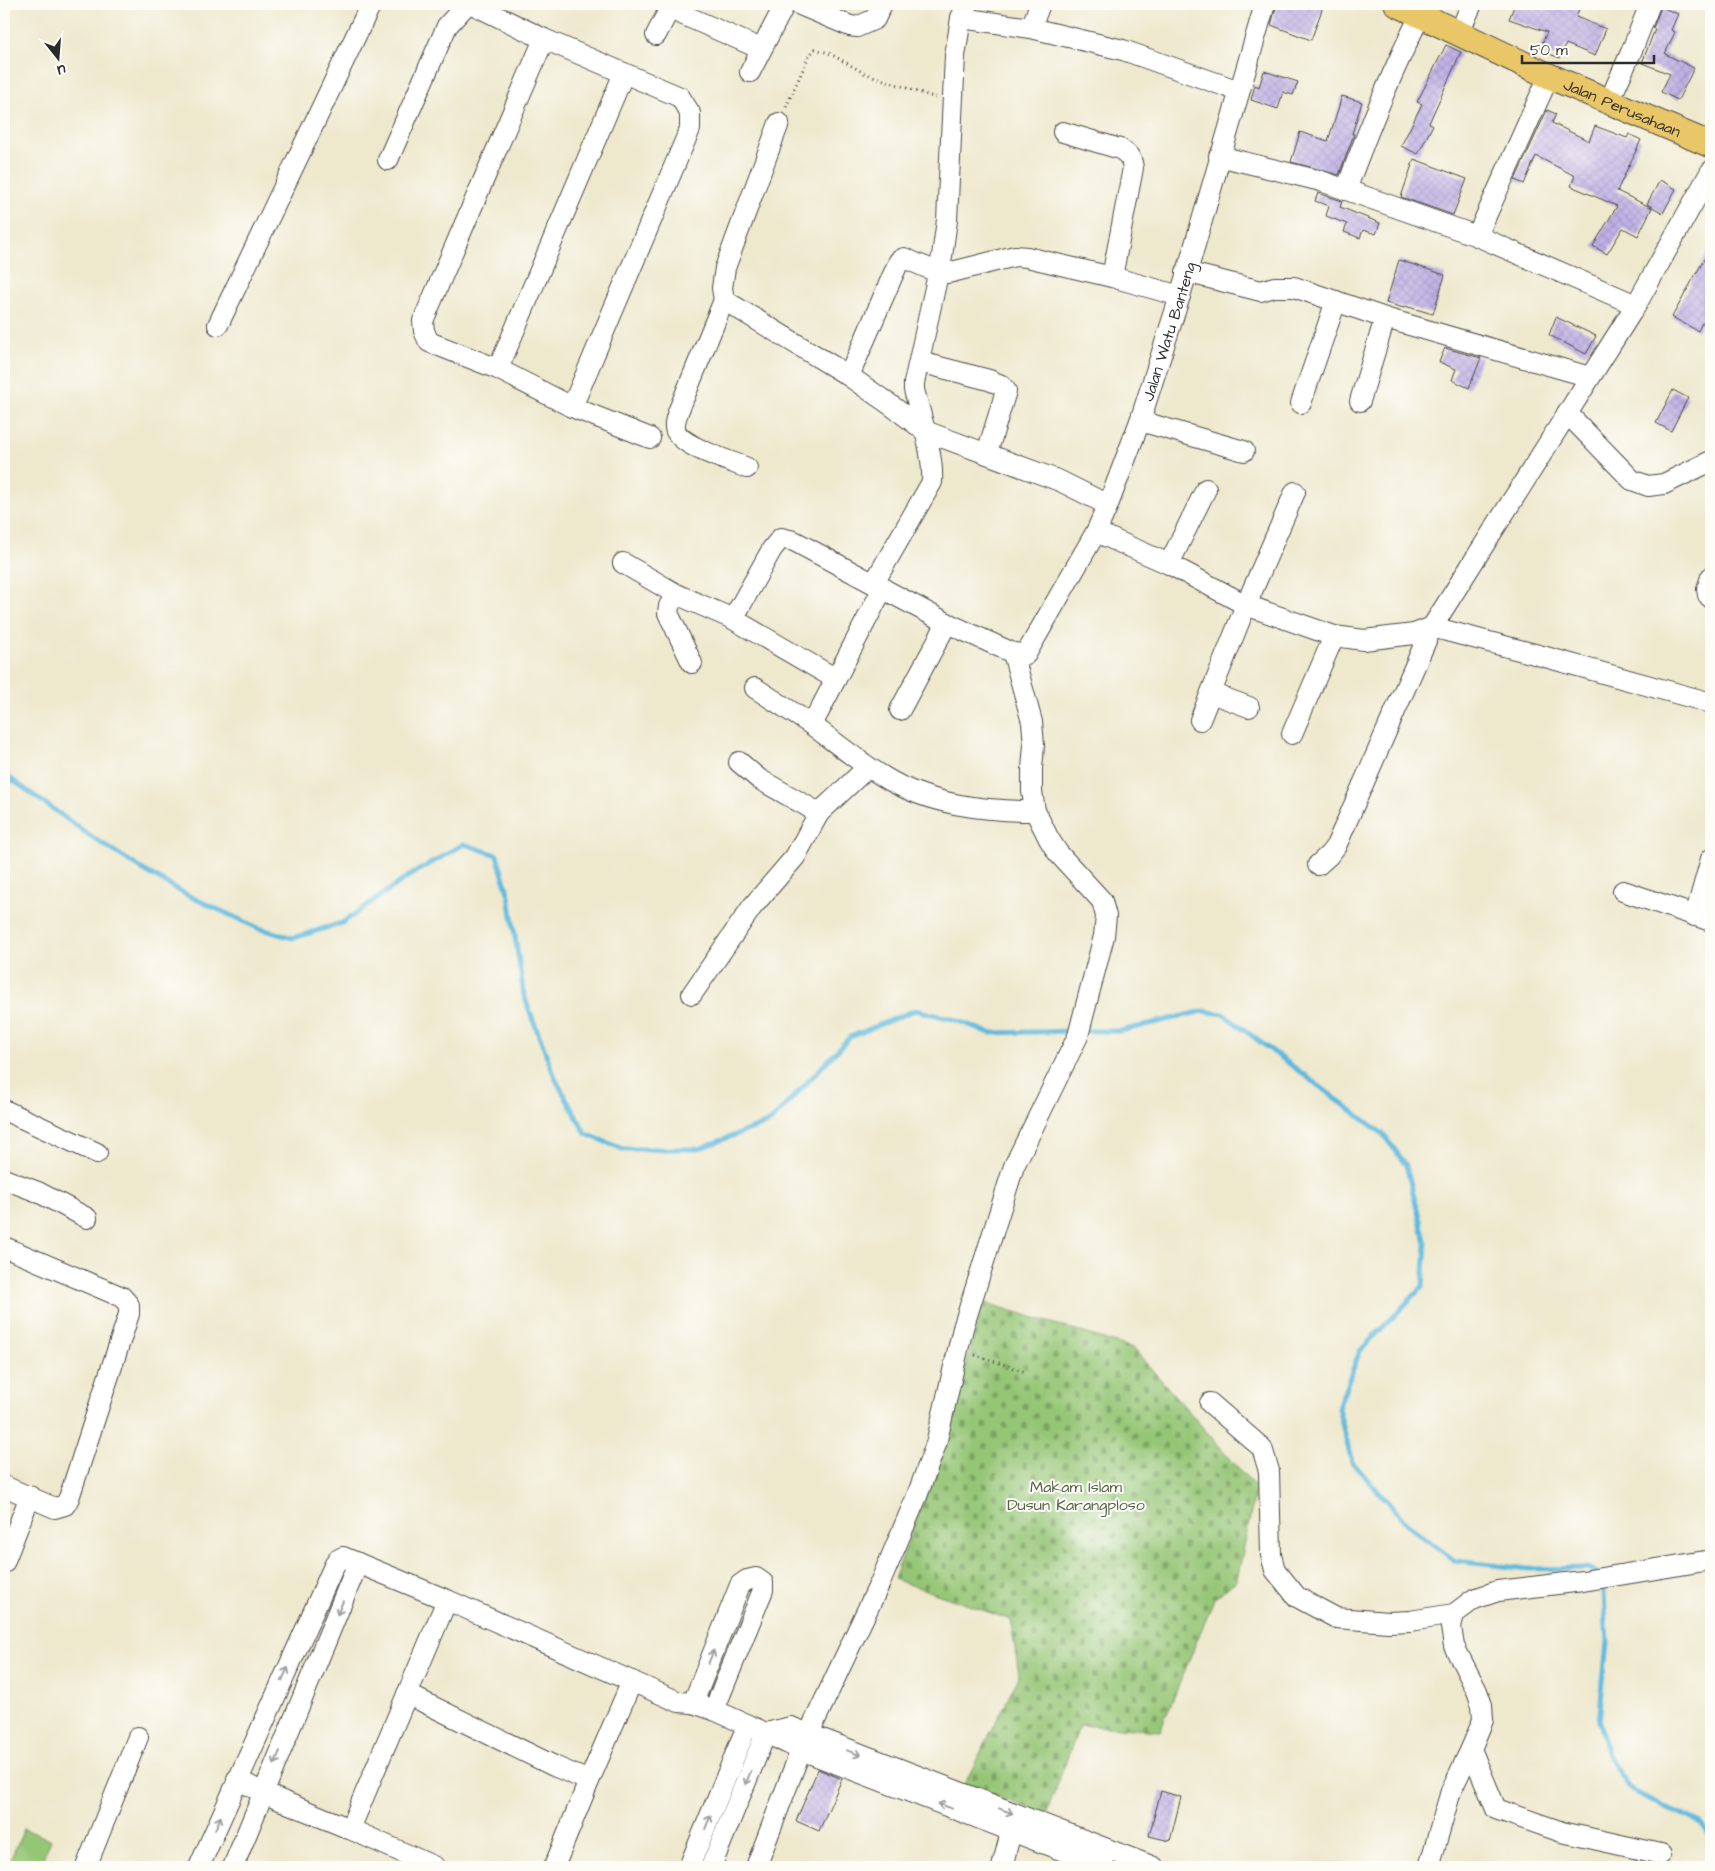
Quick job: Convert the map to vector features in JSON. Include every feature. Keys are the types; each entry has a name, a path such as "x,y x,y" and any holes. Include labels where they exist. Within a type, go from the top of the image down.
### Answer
{"main road":[{"name":"Jalan Perusahaan","path":"1397,4 1549,76 1711,146"},
{"path":"1680,132 1711,127"}],"street":[{"path":"218,325 371,4"},
{"path":"388,160 447,26 467,4"},
{"path":"472,4 544,39 680,97 690,114 690,129 572,407"},
{"path":"750,72 785,4"},
{"path":"798,4 850,26 857,27 875,19 882,4"},
{"path":"1031,28 1040,4"},
{"name":"Jalan Watu Banteng","path":"1024,651 1096,532 1140,421 1180,296 1264,4"},
{"path":"1459,33 1472,4"},
{"path":"1609,102 1650,4"},
{"path":"656,35 671,6 761,49"},
{"path":"1346,190 1386,86 1421,14"},
{"path":"812,725 836,680 878,586 932,482 930,433 914,390 923,363 943,273 955,56 968,16 1031,28 1123,50 1239,91"},
{"path":"544,39 423,321 424,331 429,342 498,369 572,407 650,438"},
{"path":"498,369 624,73"},
{"path":"1477,236 1549,76"},
{"path":"747,468 689,444 679,437 674,428 678,412 724,300 722,288 725,268 779,122"},
{"path":"1062,132 1120,149 1128,154 1132,162 1133,168 1112,277"},
{"path":"1220,156 1321,181 1477,236 1636,305"},
{"path":"1318,865 1336,846 1432,628 1636,305 1711,171"},
{"path":"849,376 899,261 904,258 911,259 943,273 1015,256 1112,277 1180,296"},
{"path":"1186,272 1261,291 1274,287 1294,287 1385,318 1590,377"},
{"path":"724,300 849,376 930,433 1060,481 1108,505"},
{"path":"1301,403 1336,301"},
{"path":"1360,401 1385,318"},
{"path":"923,363 1002,385 1006,391 987,453"},
{"path":"1567,413 1632,480 1648,486 1664,484 1711,461"},
{"path":"1140,421 1244,450"},
{"path":"1169,564 1206,489"},
{"path":"1200,720 1246,604 1295,492"},
{"path":"1096,532 1169,564 1246,604 1334,636 1364,640 1414,634 1432,628 1542,656 1711,703"},
{"path":"733,619 772,549 781,538 794,541 947,623 1024,651 1034,745 1032,792 1035,811 1049,840 1058,853 1098,894 1106,916 1104,936 1078,1036 1014,1166 958,1349 936,1444 917,1496 880,1583 805,1743 756,1867"},
{"path":"623,563 676,594 733,619 836,680"},
{"path":"1711,577 1707,589 1708,595 1711,598"},
{"path":"676,594 669,606 668,613 692,663"},
{"path":"900,710 947,623"},
{"path":"1292,734 1334,636"},
{"path":"755,688 812,725 868,767 904,788 954,805 1000,811 1035,811"},
{"path":"1211,693 1249,707"},
{"path":"739,762 759,779 819,813"},
{"path":"692,994 752,907 795,857 819,813 868,767"},
{"path":"1623,892 1703,918 1711,859"},
{"path":"4,1110 97,1153"},
{"path":"4,1179 38,1192 87,1218"},
{"path":"4,1248 122,1298 129,1305 129,1314 69,1498 64,1505 55,1508 4,1486"},
{"path":"1210,1403 1262,1448 1269,1471 1271,1555 1275,1570 1297,1597 1336,1618 1388,1622 1410,1621 1454,1614 1474,1598 1498,1591 1584,1581 1711,1560"},
{"path":"4,1563 30,1496"},
{"path":"199,1867 337,1560 343,1557 447,1600 679,1702 693,1703 714,1710 766,1733 791,1727 805,1743 1011,1832 1105,1867"},
{"path":"234,1867 358,1563"},
{"path":"693,1703 740,1585 747,1580 756,1578 763,1583 763,1590 714,1710"},
{"path":"350,1829 447,1600"},
{"path":"1428,1867 1451,1791 1472,1749 1483,1720 1482,1705 1454,1646 1451,1627 1454,1614"},
{"path":"554,1867 632,1681"},
{"path":"407,1694 589,1781"},
{"path":"689,1867 747,1726"},
{"path":"711,1867 766,1733"},
{"path":"86,1867 138,1737"},
{"path":"805,1743 1154,1867"},
{"path":"1472,1749 1496,1809 1562,1832 1661,1854"},
{"path":"237,1780 435,1867"},
{"path":"1002,1867 1011,1832"}],"path":[{"path":"779,122 809,56 815,49 829,53 864,73 953,104"},
{"path":"958,1349 1026,1372"}],"green space":[{"name":"Makam Islam Dusun Karangploso","path":"983,1302 1133,1348 1256,1488 1237,1580 1214,1599 1160,1731 1080,1725 1046,1814 964,1785 1019,1677 1011,1620 894,1579 945,1444"},
{"path":"24,1829 51,1840 39,1867 7,1867"}],"building":[{"path":"1277,4 1324,4 1311,40 1271,25"},
{"path":"1515,4 1581,4 1576,17 1606,29 1595,56 1566,44 1560,58 1539,50 1547,32 1509,19"},
{"path":"1661,7 1678,14 1671,30 1675,32 1665,54 1694,68 1678,100 1661,92 1670,74 1642,63"},
{"path":"1446,45 1461,52 1429,123 1433,125 1418,154 1401,146 1422,104 1417,102"},
{"path":"1264,71 1298,82 1293,95 1283,92 1278,109 1251,100 1255,85 1259,87"},
{"path":"1342,96 1362,102 1352,134 1354,134 1339,175 1291,162 1300,132 1328,141"},
{"path":"1547,110 1556,114 1552,123 1589,141 1595,126 1627,138 1629,134 1641,140 1617,191 1652,208 1638,236 1623,228 1607,254 1593,246 1617,206 1571,186 1575,176 1536,156 1524,184 1515,180"},
{"path":"1414,159 1467,179 1453,215 1401,197"},
{"path":"1660,180 1676,189 1663,213 1647,204"},
{"path":"1318,193 1342,201 1340,207 1380,223 1376,234 1363,230 1360,238 1344,232 1347,224 1326,216 1329,206 1315,201"},
{"path":"1711,247 1711,327 1702,323 1698,331 1672,317"},
{"path":"1399,260 1445,275 1433,314 1386,303"},
{"path":"1556,317 1596,336 1586,354 1549,335"},
{"path":"1445,348 1481,358 1469,388 1452,380 1456,369 1439,362"},
{"path":"1673,390 1688,398 1671,431 1656,423"},
{"path":"818,1769 842,1779 819,1831 796,1821"},
{"path":"1161,1791 1181,1797 1170,1841 1149,1836"}],"waterway":[{"path":"4,774 92,837 187,895 258,928 293,938 342,923 409,876 464,844 497,855 509,896 524,996 556,1080 586,1134 623,1149 698,1149 770,1122 850,1037 915,1010 953,1019 990,1033 1074,1031"},
{"path":"1085,1031 1121,1031 1203,1011 1223,1014 1383,1134 1406,1165 1426,1244 1423,1286 1360,1351 1338,1408 1352,1462 1410,1527 1455,1561 1530,1569 1586,1568 1595,1573"},
{"path":"1600,1582 1604,1593 1607,1642 1599,1722 1608,1755 1630,1789 1665,1808 1702,1823 1711,1837"}]}
